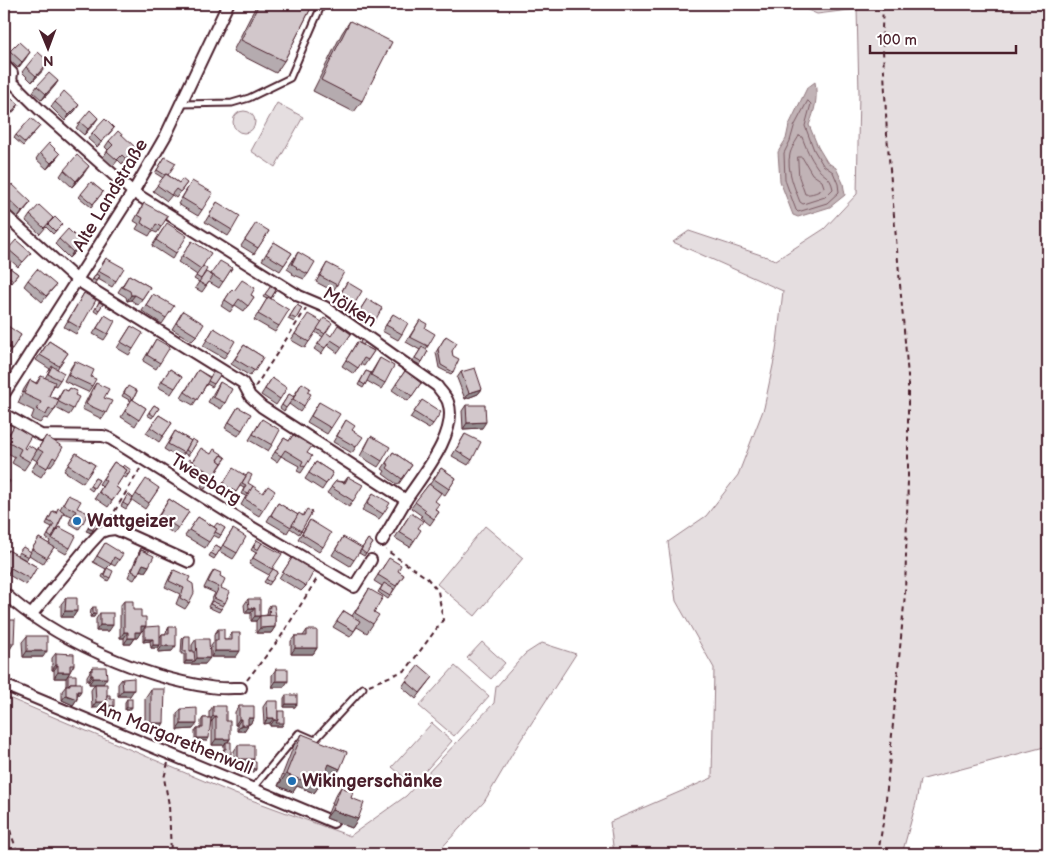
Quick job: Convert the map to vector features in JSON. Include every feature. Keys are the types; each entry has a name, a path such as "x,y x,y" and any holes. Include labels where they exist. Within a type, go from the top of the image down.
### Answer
{"street":[{"name":"Alte Landstraße","path":"4,394 133,192 166,135 228,4"},
{"name":"Mölken","path":"4,65 12,73 11,81 40,110 133,192 299,296 325,307 437,386 448,402 449,422 443,444 406,500 383,546"},
{"path":"4,214 77,280 243,383 250,396 262,407 406,500"},
{"name":"Tweebarg","path":"4,414 41,435 103,436 354,587 370,560"},
{"path":"31,615 101,532 115,529 189,562"},
{"path":"4,593 31,615 77,643 121,663 167,679 212,688 241,688"},
{"name":"Am Margarethenwall","path":"4,685 333,822"}],"lane":[{"path":"181,104 232,102 249,98 290,78 322,4"},
{"path":"253,788 299,733 315,740 363,688"}],"path":[{"path":"878,854 885,810 905,594 908,479 908,376 887,135 882,29 883,4"},
{"path":"250,396 311,301"},
{"path":"107,530 106,525 145,460"},
{"path":"363,688 406,670 443,620 438,591 428,578 383,546"},
{"path":"241,688 280,638 322,569"},
{"path":"170,754 164,778 170,805 171,854"},
{"path":"4,813 18,854"}],"shaded area":[{"path":"794,4 1048,4 1048,746 920,780 916,803 902,854 614,854 610,822 712,778 714,668 676,601 668,542 706,516 738,475 764,408 776,351 783,291 673,242 689,231 776,260 824,229 857,194 859,93 857,9 817,14"},
{"path":"277,103 303,117 275,167 251,151"},
{"path":"244,111 252,114 255,122 252,130 244,133 236,130 233,122 236,114"},
{"path":"485,526 523,558 475,616 437,584"},
{"path":"482,642 505,663 491,679 467,658"},
{"path":"542,643 576,654 520,741 484,802 436,854 4,854 4,696 235,794 350,836 406,796 494,703 496,687 525,654"},
{"path":"455,666 489,696 454,736 419,706"},
{"path":"432,723 452,741 413,785 392,767"}],"water":[{"path":"815,82 815,104 809,125 818,147 827,162 836,168 843,183 845,195 830,207 798,217 793,215 780,181 778,152 786,139 789,125 807,88"}],"building":[{"path":"259,4 313,4 284,61 241,40"},
{"path":"350,21 392,42 362,101 321,80"},
{"path":"19,42 30,52 22,62 10,51"},
{"path":"38,52 49,62 36,76 26,67"},
{"path":"49,73 58,81 46,94 37,86"},
{"path":"64,91 79,105 69,115 55,102"},
{"path":"8,95 19,104 5,119 4,100"},
{"path":"90,110 98,118 88,129 80,122"},
{"path":"31,118 40,126 25,143 16,135"},
{"path":"105,119 114,128 101,142 92,133"},
{"path":"118,131 136,148 126,159 122,155 117,160 107,151 113,145 109,141"},
{"path":"49,143 60,154 51,163 40,153"},
{"path":"77,155 89,166 76,181 64,170"},
{"path":"165,157 176,163 168,175 157,170"},
{"path":"166,174 179,183 182,179 187,183 180,192 176,189 171,195 157,185"},
{"path":"192,181 213,193 202,210 182,198"},
{"path":"91,182 103,192 93,204 81,194"},
{"path":"12,184 31,202 22,212 4,195"},
{"path":"217,202 240,216 232,230 209,216"},
{"path":"144,203 168,216 161,227 156,224 153,230 141,223 143,218 138,215"},
{"path":"39,205 53,218 44,228 30,215"},
{"path":"55,217 62,224 55,231 48,224"},
{"path":"167,223 187,236 176,253 156,240"},
{"path":"256,223 269,231 258,248 245,240"},
{"path":"68,229 82,243 73,252 59,239"},
{"path":"16,240 31,253 23,262 8,249"},
{"path":"192,241 211,253 201,269 182,256"},
{"path":"274,242 292,253 284,265 266,254"},
{"path":"298,252 315,262 308,274 292,264"},
{"path":"106,258 124,268 116,281 98,271"},
{"path":"220,261 232,268 223,282 211,274"},
{"path":"327,263 344,272 337,285 320,276"},
{"path":"203,266 207,269 201,279 196,276"},
{"path":"10,268 18,274 13,280 5,274"},
{"path":"37,269 56,285 46,296 28,280"},
{"path":"206,272 213,276 206,286 199,282"},
{"path":"96,274 99,276 96,281 93,279"},
{"path":"129,275 150,287 142,299 131,295 130,291 122,287"},
{"path":"242,280 255,288 251,295 254,297 248,306 239,299 234,306 225,300 232,289 234,291"},
{"path":"347,282 362,291 355,303 340,295"},
{"path":"271,286 276,290 271,298 265,294"},
{"path":"84,293 96,300 80,328 68,321"},
{"path":"153,294 174,306 166,318 146,305"},
{"path":"268,297 289,310 279,326 258,314"},
{"path":"367,299 382,308 376,319 365,315 366,313 360,310"},
{"path":"99,302 103,304 99,310 96,308"},
{"path":"297,305 302,308 296,319 290,316"},
{"path":"183,311 204,324 197,336 176,323"},
{"path":"308,314 322,322 309,342 295,334"},
{"path":"393,314 408,323 402,334 386,325"},
{"path":"105,315 115,321 108,334 97,328"},
{"path":"324,318 332,323 325,334 317,329"},
{"path":"420,320 427,324 425,328 435,334 428,346 410,337"},
{"path":"338,325 351,334 342,347 331,340 325,348 318,344 326,332 331,336"},
{"path":"8,326 21,335 12,349 4,343 4,328 6,329"},
{"path":"131,326 143,333 133,349 121,342"},
{"path":"214,328 235,341 228,353 207,340"},
{"path":"446,336 457,343 452,351 453,356 459,359 453,372 441,365 438,349"},
{"path":"156,339 170,347 160,363 147,355"},
{"path":"49,341 68,353 59,366 40,355"},
{"path":"357,342 374,351 368,360 364,358 358,368 346,360"},
{"path":"244,345 263,357 255,371 235,359"},
{"path":"422,347 428,351 422,362 415,358"},
{"path":"380,358 394,366 385,383 371,375"},
{"path":"75,361 94,370 91,377 96,379 92,386 68,375"},
{"path":"52,366 64,373 60,380 48,374"},
{"path":"475,368 482,389 469,393 461,372"},
{"path":"170,369 182,377 175,388 162,381"},
{"path":"198,370 210,378 197,400 185,392"},
{"path":"366,371 371,373 365,385 360,382"},
{"path":"405,371 421,383 412,396 396,384"},
{"path":"213,372 220,375 214,384 208,381"},
{"path":"41,376 55,382 49,396 59,400 54,411 49,408 46,415 37,410 41,402 24,394 30,380 37,384"},
{"path":"272,378 287,388 280,399 265,389"},
{"path":"220,382 232,389 225,403 213,397"},
{"path":"96,383 109,389 104,398 112,401 106,413 86,404"},
{"path":"302,383 310,388 307,392 311,394 304,406 293,399"},
{"path":"128,386 137,391 133,399 124,393"},
{"path":"70,388 77,391 75,395 79,397 73,409 58,400 63,389 68,391"},
{"path":"289,394 294,397 286,408 282,405"},
{"path":"132,399 146,408 139,420 125,411"},
{"path":"422,400 441,412 433,424 414,412"},
{"path":"319,402 340,414 331,428 311,416"},
{"path":"154,405 159,408 154,416 149,412"},
{"path":"466,405 485,405 486,422 467,423"},
{"path":"238,407 251,414 242,430 229,422"},
{"path":"159,415 172,423 163,436 150,427"},
{"path":"262,419 280,430 272,445 253,434"},
{"path":"346,420 355,426 352,430 363,437 356,447 337,436"},
{"path":"14,426 31,436 24,448 26,449 28,445 37,450 30,462 18,455 21,449 6,440"},
{"path":"175,431 191,441 184,453 168,444"},
{"path":"465,434 481,442 472,460 456,450"},
{"path":"293,435 312,446 307,453 312,456 305,467 301,465 303,461 285,450 281,456 275,452 284,438 289,441"},
{"path":"46,436 63,447 56,459 53,457 47,468 37,462 43,452 38,449"},
{"path":"371,436 390,447 382,461 364,450"},
{"path":"192,439 197,442 190,453 186,450"},
{"path":"201,448 211,454 214,449 222,454 218,460 222,463 209,483 205,480 210,473 192,462"},
{"path":"393,452 412,465 402,479 387,468 389,465 386,463"},
{"path":"76,453 95,465 87,477 68,465"},
{"path":"222,455 226,458 222,463 218,460"},
{"path":"189,459 192,461 188,469 184,466"},
{"path":"114,462 127,470 116,487 120,490 112,501 99,492 106,481 103,479"},
{"path":"316,462 333,473 326,484 309,473"},
{"path":"124,465 131,470 128,475 125,473 127,470 122,467"},
{"path":"233,468 246,476 236,492 223,484"},
{"path":"441,468 456,478 449,489 434,479"},
{"path":"248,473 252,475 248,483 253,486 248,494 243,491 246,485 242,483"},
{"path":"4,477 10,481 4,491"},
{"path":"348,477 363,485 353,501 331,487 336,481 345,483"},
{"path":"95,478 99,480 94,488 90,486"},
{"path":"146,479 159,488 149,503 136,494"},
{"path":"429,484 441,493 435,501 439,504 435,509 439,512 434,519 415,502"},
{"path":"253,486 263,493 268,486 275,491 263,510 245,499"},
{"path":"373,493 390,503 383,514 367,504"},
{"path":"128,494 133,498 128,506 123,503"},
{"path":"68,495 81,501 77,508 88,513 83,523 73,517 76,511 63,504"},
{"path":"169,499 189,512 178,528 159,516"},
{"path":"278,503 298,515 291,527 271,515"},
{"path":"58,508 64,512 52,538 48,535 54,524 48,521 53,511 56,513"},
{"path":"307,509 312,512 301,531 292,525 299,513 303,516"},
{"path":"411,513 423,521 418,528 421,530 414,541 399,532"},
{"path":"198,517 217,529 209,542 189,530"},
{"path":"92,518 97,520 93,530 88,528"},
{"path":"310,520 331,533 323,547 302,534"},
{"path":"217,523 225,528 221,535 215,532 217,529 214,527"},
{"path":"59,527 76,536 70,548 52,539"},
{"path":"233,529 246,537 237,553 223,545"},
{"path":"343,537 362,548 354,560 336,549"},
{"path":"39,538 54,547 47,558 32,549"},
{"path":"368,539 373,543 366,554 361,550"},
{"path":"257,540 262,543 258,550 253,547"},
{"path":"105,543 123,554 119,560 114,557 111,564 97,556"},
{"path":"262,543 282,554 272,569 253,558"},
{"path":"216,545 221,548 216,556 211,553"},
{"path":"23,547 31,552 28,557 19,552"},
{"path":"141,548 148,551 148,553 141,550 139,553"},
{"path":"8,550 37,567 30,579 11,568 7,575 4,573 4,557"},
{"path":"141,550 154,556 149,566 143,564 138,574 132,571"},
{"path":"292,558 314,571 306,586 283,572"},
{"path":"389,558 401,565 398,571 404,575 396,586 378,575"},
{"path":"107,568 113,571 110,578 104,575"},
{"path":"273,569 278,572 271,582 266,579"},
{"path":"174,570 190,577 188,581 193,584 194,593 189,603 180,598 184,588 169,581"},
{"path":"214,570 221,573 220,576 225,579 221,588 230,592 225,603 214,598 219,587 208,582"},
{"path":"384,583 394,589 390,596 380,590"},
{"path":"369,589 383,597 374,612 379,615 373,624 355,613"},
{"path":"66,598 77,598 77,611 65,611"},
{"path":"248,599 260,599 260,616 255,616 255,608 249,608"},
{"path":"124,601 133,601 133,610 141,610 141,617 146,617 146,626 141,626 141,632 135,632 135,638 128,638 128,632 124,632"},
{"path":"212,601 223,606 221,609 210,604"},
{"path":"270,605 274,605 276,616 269,615"},
{"path":"93,607 96,607 96,614 93,614"},
{"path":"344,611 360,621 354,631 337,621"},
{"path":"100,613 113,613 113,625 100,625"},
{"path":"275,615 275,627 260,628 260,616"},
{"path":"4,620 15,620 14,643 4,643"},
{"path":"160,626 160,645 153,645 153,639 145,639 145,627"},
{"path":"169,627 176,627 176,646 162,646 162,634 169,634"},
{"path":"218,629 224,629 224,640 232,640 232,633 240,633 240,651 215,651"},
{"path":"307,630 317,630 317,648 295,648 295,636 307,636"},
{"path":"27,636 47,636 47,651 27,651"},
{"path":"184,636 190,636 190,651 194,651 195,661 186,661 186,651 183,651"},
{"path":"196,639 209,639 210,658 197,658"},
{"path":"56,653 74,654 74,665 70,665 70,672 58,672"},
{"path":"419,665 433,677 420,693 406,681"},
{"path":"93,667 106,667 107,678 93,678 91,670 93,670"},
{"path":"276,669 288,669 288,681 276,681"},
{"path":"68,675 76,675 76,683 68,685"},
{"path":"134,678 134,690 123,690 122,679"},
{"path":"70,683 81,683 81,691 77,691 77,699 66,695 66,685 70,685"},
{"path":"95,684 107,684 107,702 96,702"},
{"path":"151,689 165,689 164,723 151,723"},
{"path":"107,695 110,695 110,699 114,699 114,706 105,705"},
{"path":"286,695 297,695 297,704 286,704"},
{"path":"127,699 132,699 132,707 127,707"},
{"path":"267,701 278,701 278,720 268,718"},
{"path":"213,706 226,706 226,721 230,721 230,739 216,739 216,716 213,716"},
{"path":"239,706 254,706 254,718 248,718 248,725 241,725"},
{"path":"197,708 197,724 181,724 181,709"},
{"path":"278,711 284,711 284,723 276,723"},
{"path":"203,718 211,718 209,738 197,738 197,728 203,728"},
{"path":"302,734 347,752 340,769 329,764 322,782 304,774 301,780 286,774"},
{"path":"226,742 231,742 231,760 224,760"},
{"path":"238,745 254,745 254,759 238,759"},
{"path":"249,762 256,762 256,769 249,768"},
{"path":"341,787 353,792 351,798 364,803 358,819 332,810"}],"place":[{"name":"Wattgeizer","path":"77,521"},
{"name":"Wikingerschänke","path":"292,781"}]}
